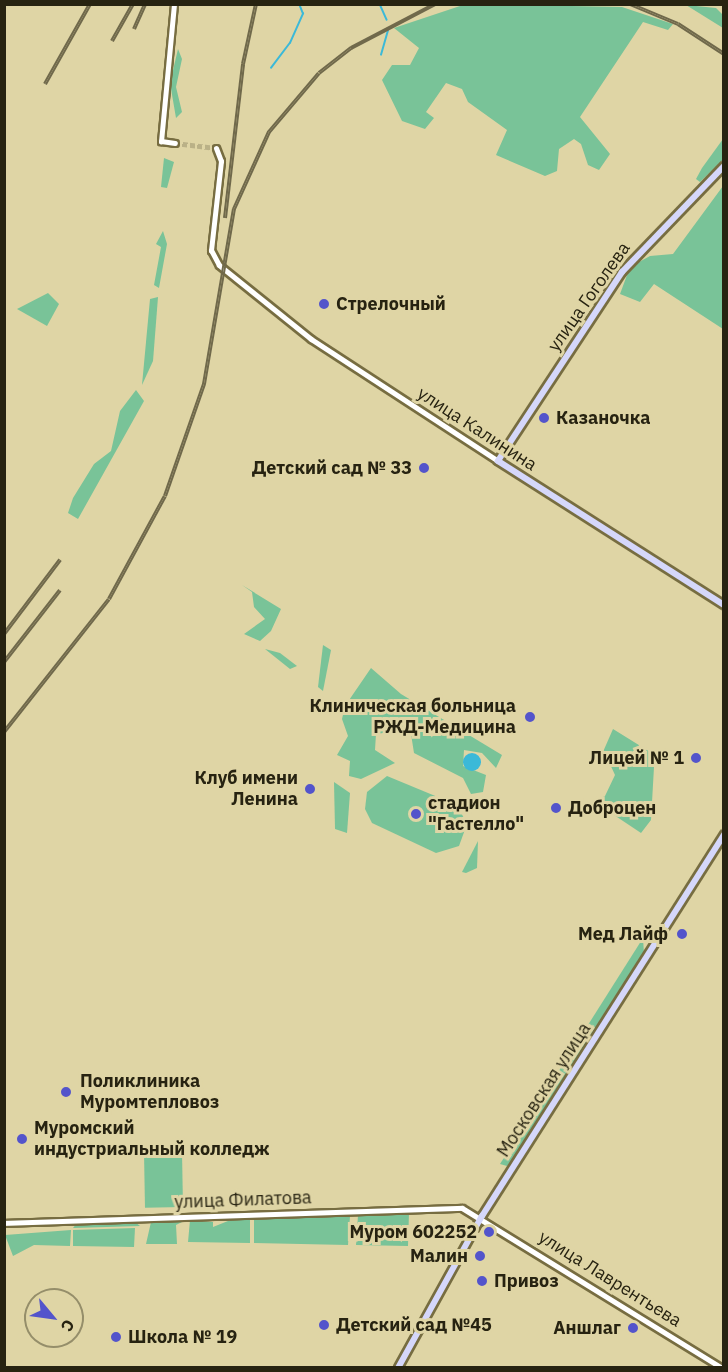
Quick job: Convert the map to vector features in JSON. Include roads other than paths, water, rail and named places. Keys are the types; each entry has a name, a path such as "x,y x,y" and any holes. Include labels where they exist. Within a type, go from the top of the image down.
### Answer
{"main road":[{"name":"улица Гоголева","path":"498,461 622,272 723,166"},
{"name":"улица Калинина","path":"498,461 723,604"},
{"name":"Московская улица","path":"398,1368 482,1216 723,834"}],"street":[{"path":"174,4 160,141 175,143"},
{"name":"улица Калинина","path":"216,148 221,161 211,250 222,268 311,339 498,461"},
{"name":"улица Филатова","path":"4,1223 453,1207 482,1216"},
{"name":"улица Лаврентьева","path":"482,1216 722,1368"}],"water":[{"path":"472,753 478,756 481,762 478,768 472,771 466,768 463,762 466,756"}],"waterway":[{"path":"271,68 290,43 303,14 299,4"},
{"path":"380,4 387,20"},
{"path":"381,55 388,30"}],"tunnel":[{"path":"175,143 216,148"}],"railway":[{"path":"45,84 90,4"},
{"path":"112,41 133,4"},
{"path":"134,29 145,4"},
{"path":"225,218 243,64 256,4"},
{"path":"4,732 109,599 165,496 204,384 234,209 269,132 319,73 351,48 435,4"},
{"path":"630,4 678,24 724,54"},
{"path":"4,634 60,560"},
{"path":"4,662 60,590"}],"place":[{"name":"Стрелочный","path":"324,304"},
{"name":"Казаночка","path":"544,418"},
{"name":"Детский сад № 33","path":"424,468"},
{"name":"Клиническая больница РЖД-Медицина","path":"530,717"},
{"name":"Лицей № 1","path":"696,758"},
{"name":"Клуб имени Ленина","path":"310,789"},
{"name":"Доброцен","path":"556,808"},
{"name":"стадион \"Гастелло\"","path":"416,814"},
{"name":"Мед Лайф","path":"682,934"},
{"name":"Поликлиника Муромтепловоз","path":"66,1092"},
{"name":"Муромский индустриальный колледж","path":"22,1139"},
{"name":"Муром 602252","path":"489,1232"},
{"name":"Малин","path":"480,1256"},
{"name":"Привоз","path":"482,1281"},
{"name":"Детский сад №45","path":"324,1325"},
{"name":"Аншлаг","path":"633,1328"},
{"name":"Школа № 19","path":"116,1337"}]}
